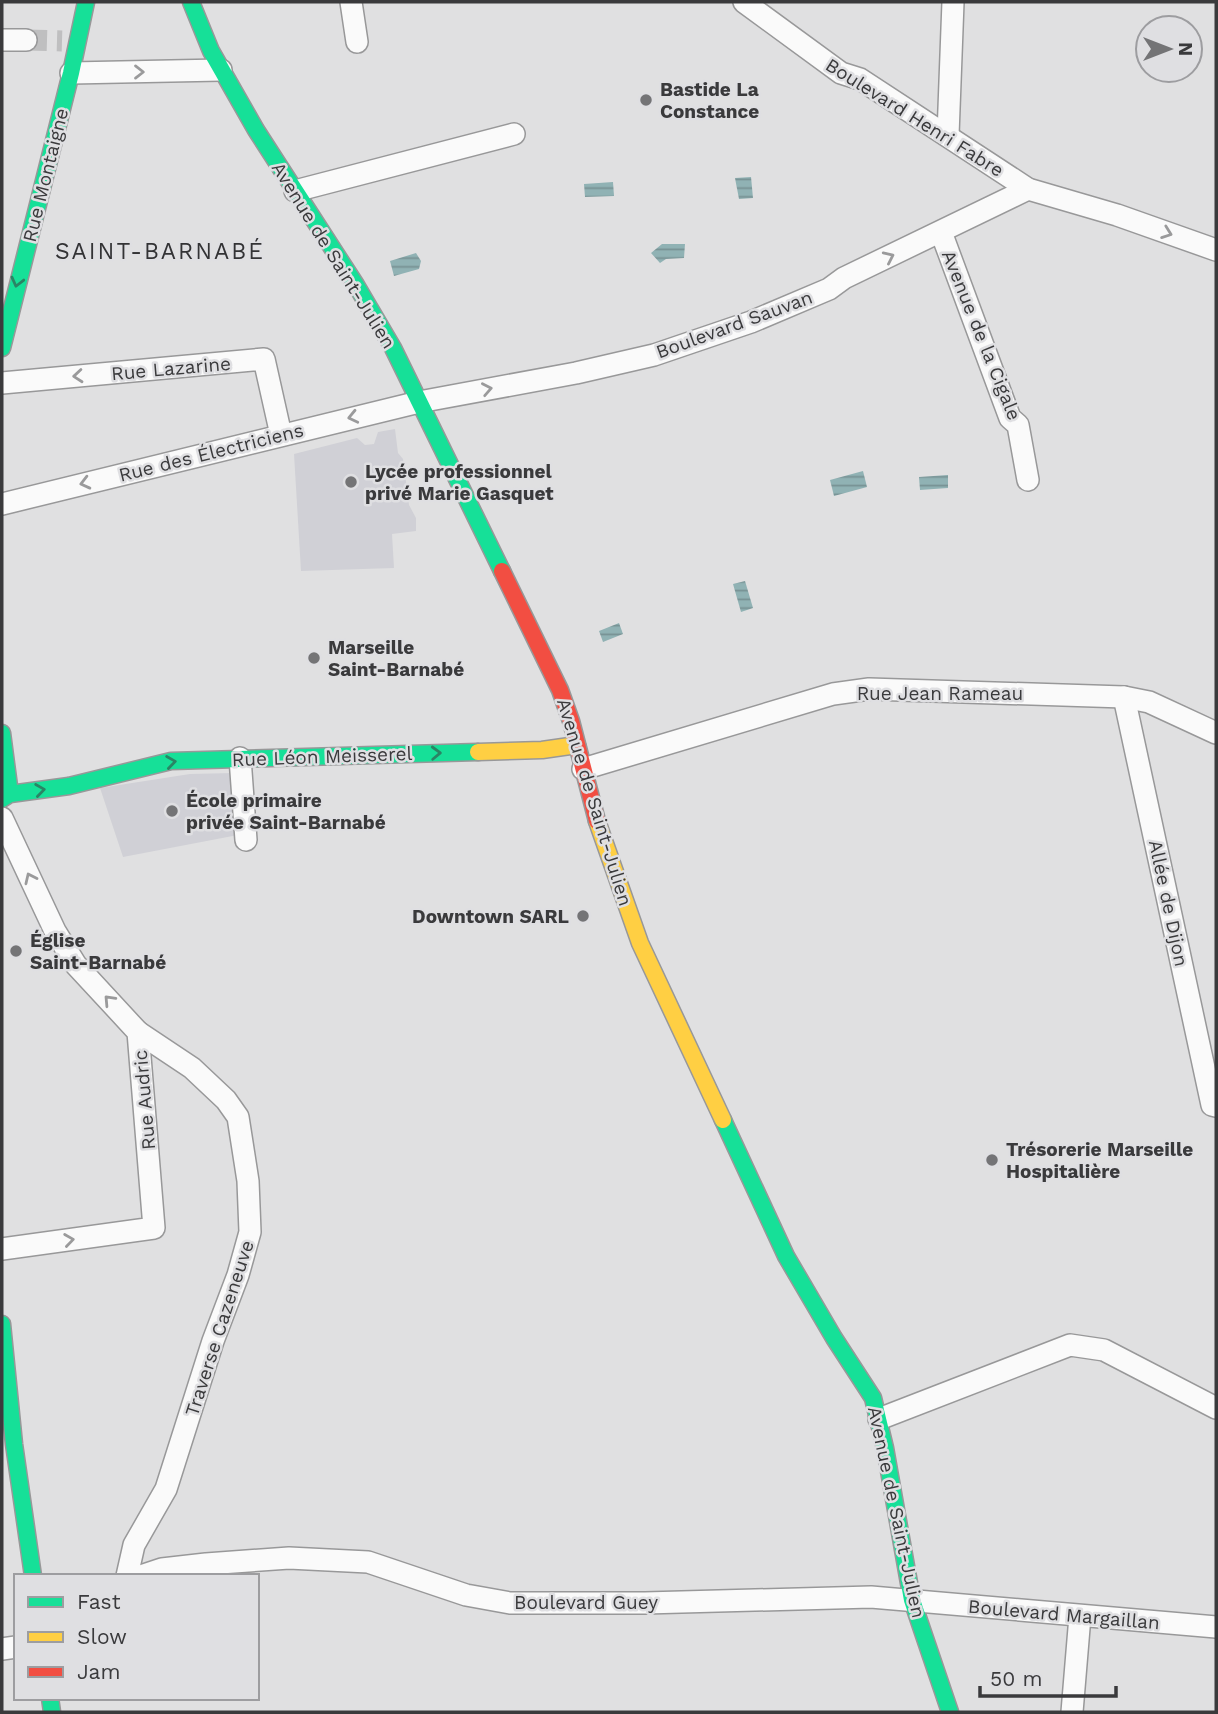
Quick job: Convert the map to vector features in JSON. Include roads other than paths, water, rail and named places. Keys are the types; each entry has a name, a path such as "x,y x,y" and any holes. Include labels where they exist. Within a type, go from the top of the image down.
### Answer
{"main road":[{"name":"Rue Montaigne","path":"3,337 71,73 70,41 86,2"},
{"name":"Avenue de Saint-Julien","path":"191,2 207,44 256,132 374,313 560,690 604,846 640,943 786,1256 834,1339 873,1398 912,1600 950,1712"},
{"path":"2,733 6,797"},
{"name":"Rue Léon Meisserel","path":"6,797 69,786 171,761 542,750 577,745"},
{"path":"2,1324 14,1444 33,1574"}],"street":[{"path":"351,2 357,42"},
{"name":"Boulevard Henri Fabre","path":"744,2 841,73 860,79 1028,189 1117,215 1216,250"},
{"path":"948,135 953,2"},
{"path":"2,40 26,40"},
{"path":"71,73 221,70"},
{"path":"295,191 514,134"},
{"name":"Boulevard Sauvan","path":"419,401 576,373 654,355 751,322 829,289 844,278 1028,189"},
{"name":"Avenue de la Cigale","path":"941,232 1010,418 1018,425 1028,480"},
{"name":"Rue Lazarine","path":"2,383 264,359 281,435"},
{"name":"Rue des Électriciens","path":"2,503 419,401"},
{"name":"Rue Jean Rameau","path":"583,769 833,694 869,689 1124,697 1149,702 1216,733"},
{"name":"Allée de Dijon","path":"1124,697 1212,1105 1216,1106"},
{"path":"240,758 246,840"},
{"name":"Rue Audric","path":"2,818 55,931 76,965 138,1032 154,1228 2,1249"},
{"name":"Traverse Cazeneuve","path":"127,1574 134,1545 166,1489 213,1341 239,1275 250,1232 248,1181 238,1117 226,1100 192,1068 138,1032"},
{"path":"879,1419 1070,1345 1104,1350 1216,1408"},
{"name":"Boulevard Guey","path":"147,1574 162,1569 206,1563 289,1558 368,1562 466,1595 510,1603 645,1603 871,1597 912,1600"},
{"name":"Boulevard Margaillan","path":"912,1600 1216,1627"},
{"path":"1072,1712 1080,1616"}],"water":[{"path":"751,177 753,198 739,199 735,178"},
{"path":"613,182 614,196 585,197 584,184"},
{"path":"662,244 685,244 684,258 666,259 660,263 651,253"},
{"path":"416,253 421,261 419,269 394,276 390,261"},
{"path":"863,471 867,487 834,496 830,480"},
{"path":"948,475 948,488 920,490 919,477"},
{"path":"745,581 753,608 741,612 733,584"},
{"path":"619,623 623,634 603,642 599,631"}],"tunnel":[{"path":"26,40 62,41"}],"place":[{"name":"Bastide La Constance","path":"646,100"},
{"name":"Lycée professionnel privé Marie Gasquet","path":"351,482"},
{"name":"Marseille Saint-Barnabé","path":"314,658"},
{"name":"École primaire privée Saint-Barnabé","path":"172,811"},
{"name":"Downtown SARL","path":"583,916"},
{"name":"Église Saint-Barnabé","path":"16,951"},
{"name":"Trésorerie Marseille Hospitalière","path":"992,1160"}],"district":[{"name":"SAINT-BARNABÉ","path":"160,251"}]}
